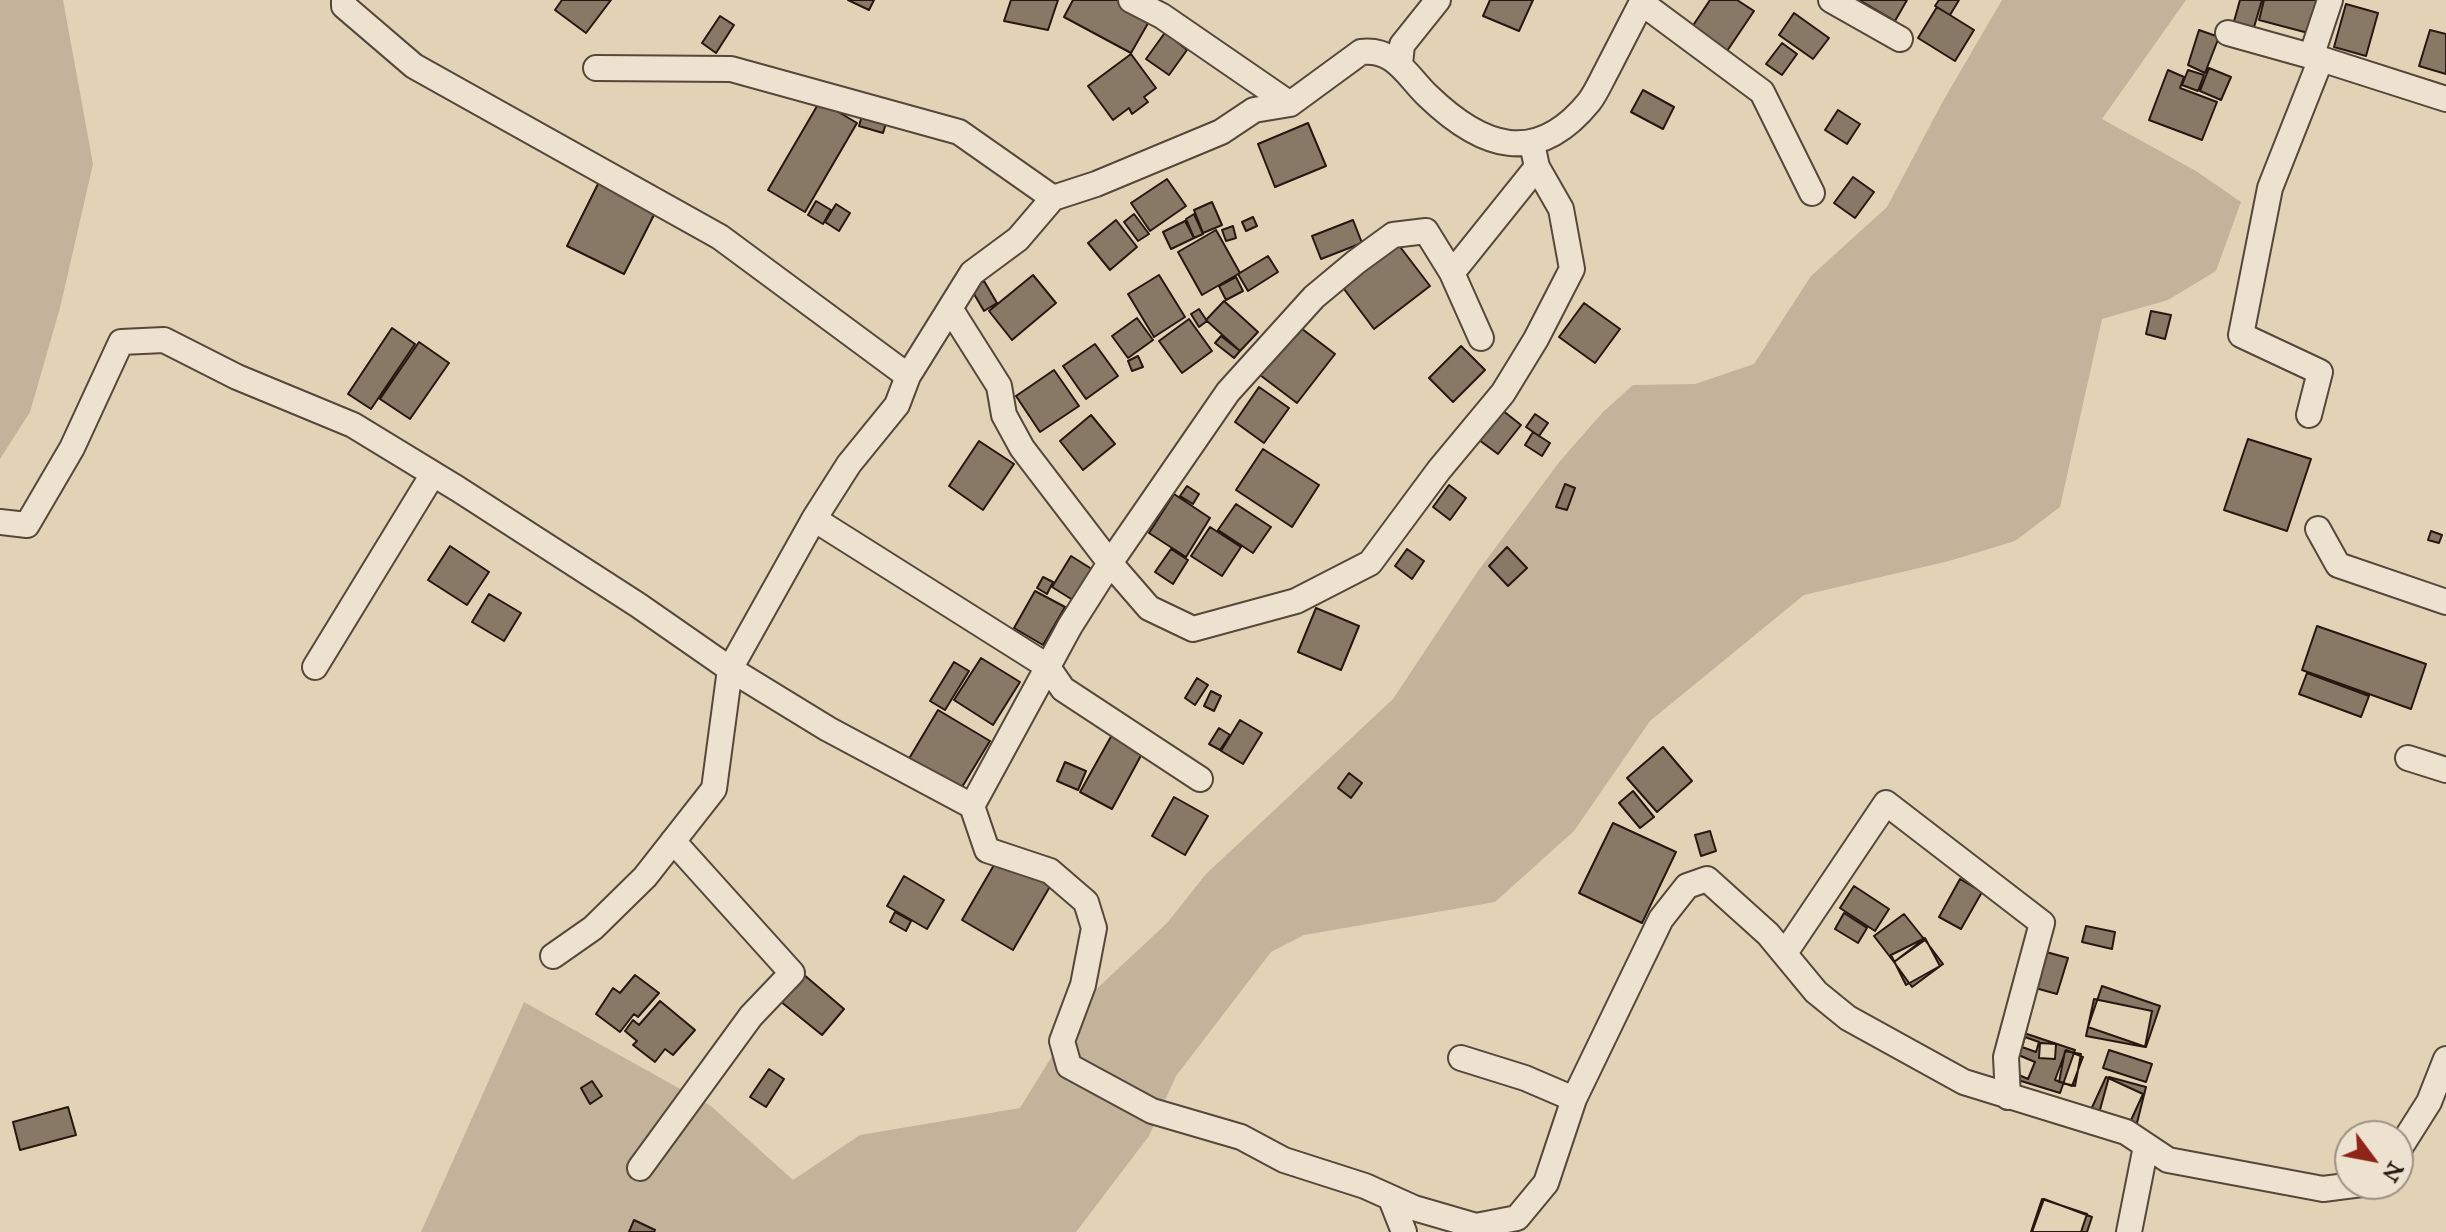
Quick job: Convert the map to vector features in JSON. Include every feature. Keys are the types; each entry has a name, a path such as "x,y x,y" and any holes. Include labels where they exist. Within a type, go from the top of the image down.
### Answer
{"street":[{"path":"344,0 344,6 414,66 720,237 908,376"},
{"path":"1131,0 1162,16 1290,104"},
{"path":"1400,64 1402,45 1438,0"},
{"path":"1831,0 1900,39"},
{"path":"2309,415 2320,372 2241,335 2270,188 2316,58 2330,0"},
{"path":"553,956 593,928 645,877 714,789 730,669 814,519 849,464 897,405 908,376 972,273 1018,239 1053,198 1096,184 1221,132 1254,110 1290,104 1361,52 1375,50 1400,64 1429,97 1479,136 1506,144 1532,141 1564,129 1591,100 1643,2 1762,92 1812,193"},
{"path":"2228,33 2446,99"},
{"path":"596,68 731,69 959,132 1053,198"},
{"path":"951,310 999,386 1004,415 1022,448 1110,563 1149,608 1193,629 1296,601 1370,563 1439,470 1503,393 1536,339 1572,269 1561,209 1537,167 1532,141"},
{"path":"1452,273 1537,167"},
{"path":"972,806 1047,666 1110,563 1228,392 1314,297 1393,235 1426,231 1452,273 1481,338"},
{"path":"0,522 27,525 72,448 121,342 164,340 237,377 353,425 638,605 730,669 828,729 972,806 987,850 1050,871 1086,902 1094,928 1083,985 1062,1041 1069,1066 1152,1111 1241,1137 1284,1160 1365,1186 1437,1216 1476,1226 1517,1218 1546,1183 1574,1099 1661,919 1687,886 1707,879 1768,934 1816,992 1848,1018 1964,1082 2126,1132 2168,1160 2323,1189 2334,1188"},
{"path":"315,667 433,474"},
{"path":"814,519 1047,666 1063,689 1200,779"},
{"path":"2318,529 2338,565 2446,602"},
{"path":"2408,758 2446,770"},
{"path":"1785,953 1886,803 2042,923 2006,1057 2008,1097"},
{"path":"640,1168 751,1016 792,973 673,841"},
{"path":"1461,1058 1525,1078 1574,1099"},
{"path":"2414,1126 2429,1102 2446,1059"},
{"path":"2129,1232 2146,1146"},
{"path":"1391,1199 1404,1232"},
{"path":"1419,1232 1437,1216"}],"shaded area":[{"path":"0,0 63,0 93,164 60,308 30,412 0,459"},
{"path":"2002,0 2186,0 2102,119 2196,171 2241,202 2216,271 2168,300 2102,319 2060,507 2015,541 1949,561 1804,595 1650,721 1574,831 1495,902 1304,935 1271,952 1176,1076 1149,1136 1076,1232 421,1232 524,1002 711,1106 793,1180 860,1135 1020,1108 1089,996 1167,923 1206,874 1393,699 1478,571 1560,461 1603,412 1633,385 1695,384 1754,364 1811,276 1887,207 1943,101"}],"building":[{"path":"562,0 611,0 586,33 555,10"},
{"path":"848,0 874,0 869,10"},
{"path":"1011,0 1058,0 1048,30 1004,21"},
{"path":"1073,0 1118,0 1151,18 1131,53 1064,17"},
{"path":"1490,0 1533,0 1519,31 1483,16"},
{"path":"1710,0 1737,0 1754,11 1727,51 1692,27"},
{"path":"1859,0 1907,0 1895,21"},
{"path":"1939,0 1959,0 1950,15 1935,6"},
{"path":"2240,0 2262,0 2252,34 2233,25"},
{"path":"2264,0 2322,0 2312,34 2259,20"},
{"path":"2346,4 2378,13 2366,56 2334,47"},
{"path":"1937,7 1974,30 1955,61 1918,38"},
{"path":"1794,13 1829,38 1813,59 1779,35"},
{"path":"720,16 734,25 716,53 702,43"},
{"path":"1169,27 1180,35 1176,41 1187,50 1169,75 1146,59"},
{"path":"2199,30 2219,37 2205,73 2188,65"},
{"path":"2430,30 2446,34 2446,74 2419,66"},
{"path":"1782,43 1797,54 1782,75 1766,64"},
{"path":"1131,54 1156,88 1144,97 1148,102 1132,114 1129,108 1113,120 1088,86"},
{"path":"2209,68 2231,77 2221,100 2200,91"},
{"path":"2168,70 2184,77 2180,88 2217,102 2202,140 2149,120"},
{"path":"2188,70 2204,75 2198,91 2182,85"},
{"path":"1643,90 1674,107 1663,129 1631,112"},
{"path":"820,101 857,123 805,212 768,190"},
{"path":"1838,110 1860,124 1847,144 1825,130"},
{"path":"863,112 887,120 883,133 859,126"},
{"path":"1308,123 1326,166 1275,187 1258,144"},
{"path":"1853,177 1874,192 1855,218 1834,203"},
{"path":"1167,179 1186,206 1150,231 1131,203"},
{"path":"600,180 657,209 624,274 567,246"},
{"path":"816,201 831,210 823,224 808,215"},
{"path":"1212,202 1222,225 1203,233 1194,210"},
{"path":"836,204 850,213 839,231 825,222"},
{"path":"1134,214 1149,234 1138,241 1124,222"},
{"path":"1194,214 1203,234 1194,238 1186,219"},
{"path":"1253,217 1257,226 1246,231 1242,222"},
{"path":"1116,220 1137,247 1110,270 1088,243"},
{"path":"1353,220 1362,243 1321,259 1312,236"},
{"path":"1185,221 1194,238 1171,249 1163,232"},
{"path":"1233,226 1236,238 1226,241 1222,230"},
{"path":"1216,230 1240,273 1202,295 1178,252"},
{"path":"1391,235 1430,286 1374,329 1335,277"},
{"path":"1268,256 1278,272 1248,291 1238,274"},
{"path":"1033,275 1056,303 1012,340 989,311"},
{"path":"1159,275 1185,317 1154,337 1128,294"},
{"path":"1236,277 1243,291 1226,300 1219,286"},
{"path":"984,281 997,303 984,311 971,289"},
{"path":"1224,301 1258,332 1240,351 1206,320"},
{"path":"1584,303 1620,329 1595,363 1559,337"},
{"path":"1199,309 1207,321 1199,327 1191,314"},
{"path":"2151,311 2171,315 2165,339 2146,334"},
{"path":"1137,318 1153,340 1128,358 1112,336"},
{"path":"1189,319 1212,351 1182,373 1159,341"},
{"path":"1297,325 1335,354 1297,403 1260,375"},
{"path":"392,328 415,344 371,409 348,394"},
{"path":"1221,336 1240,351 1234,358 1215,343"},
{"path":"419,342 449,363 410,419 380,399"},
{"path":"1095,344 1118,376 1086,399 1063,366"},
{"path":"1461,346 1485,370 1453,402 1429,378"},
{"path":"1138,356 1143,367 1132,371 1128,361"},
{"path":"1054,370 1079,406 1040,432 1016,396"},
{"path":"1259,387 1289,408 1264,443 1235,422"},
{"path":"1502,410 1521,425 1498,454 1479,440"},
{"path":"1535,414 1548,423 1539,436 1526,427"},
{"path":"1091,415 1115,444 1083,470 1060,441"},
{"path":"1533,432 1550,443 1542,456 1525,445"},
{"path":"2248,439 2311,459 2287,531 2224,510"},
{"path":"979,441 1014,464 983,510 949,486"},
{"path":"1263,449 1319,485 1292,527 1236,490"},
{"path":"1565,484 1575,488 1567,510 1556,507"},
{"path":"1449,485 1466,498 1450,520 1433,507"},
{"path":"1187,486 1199,494 1193,504 1180,496"},
{"path":"1174,494 1210,518 1186,557 1149,533"},
{"path":"1236,504 1271,527 1253,553 1218,530"},
{"path":"1210,527 1241,547 1222,576 1191,556"},
{"path":"2431,531 2442,535 2439,543 2428,540"},
{"path":"450,546 489,572 467,605 428,580"},
{"path":"1507,547 1527,568 1508,586 1489,566"},
{"path":"1171,549 1188,560 1173,584 1155,572"},
{"path":"1407,549 1424,561 1412,579 1395,566"},
{"path":"1071,556 1095,571 1076,602 1052,587"},
{"path":"1043,577 1053,582 1047,594 1037,588"},
{"path":"1035,591 1065,607 1043,645 1014,628"},
{"path":"489,594 521,613 504,641 472,622"},
{"path":"1316,608 1359,626 1341,670 1298,652"},
{"path":"2317,626 2426,664 2411,709 2302,670"},
{"path":"981,658 1020,682 993,725 954,700"},
{"path":"954,662 969,671 945,710 930,701"},
{"path":"2307,673 2369,696 2361,717 2299,694"},
{"path":"1197,678 1208,685 1195,705 1185,698"},
{"path":"1211,691 1221,696 1214,711 1204,706"},
{"path":"938,710 990,741 959,792 907,762"},
{"path":"1240,720 1262,733 1243,764 1221,751"},
{"path":"1219,728 1230,735 1220,750 1209,744"},
{"path":"1113,733 1144,750 1112,809 1080,792"},
{"path":"1663,747 1692,781 1657,812 1627,778"},
{"path":"1065,762 1086,771 1078,790 1057,781"},
{"path":"1349,773 1362,783 1351,798 1338,788"},
{"path":"1633,791 1654,817 1640,828 1619,803"},
{"path":"1174,797 1208,816 1185,855 1152,836"},
{"path":"1613,823 1676,852 1642,923 1579,893"},
{"path":"1710,831 1716,851 1701,856 1695,835"},
{"path":"1001,853 1052,883 1013,950 962,920"},
{"path":"904,876 944,900 927,929 887,906"},
{"path":"1960,879 1982,892 1961,929 1939,917"},
{"path":"1854,886 1889,909 1875,931 1840,908"},
{"path":"895,912 911,921 906,931 890,922"},
{"path":"1844,913 1867,928 1858,943 1835,929"},
{"path":"1904,914 1924,939 1894,962 1874,936"},
{"path":"2086,926 2115,932 2112,949 2082,942"},
{"path":"1925,938 1940,966 1906,985 1891,955"},
{"path":"1925,940 1943,964 1912,987 1894,962"},
{"path":"2039,950 2068,958 2057,994 2028,986"},
{"path":"803,974 844,1009 822,1035 780,1001"},
{"path":"635,975 659,993 638,1017 634,1014 620,1032 596,1014 613,988 620,993"},
{"path":"2102,986 2160,1006 2146,1047 2088,1027"},
{"path":"2094,999 2152,1011 2145,1047 2086,1036"},
{"path":"660,1001 695,1030 673,1055 665,1049 655,1062 633,1045 637,1041 625,1031 633,1020 639,1025"},
{"path":"2009,1028 2075,1050 2060,1093 2008,1077"},
{"path":"2025,1037 2039,1042 2036,1052 2022,1047"},
{"path":"2040,1043 2056,1044 2055,1059 2039,1058"},
{"path":"2066,1050 2083,1057 2072,1086 2055,1080"},
{"path":"2109,1050 2152,1064 2146,1082 2103,1068"},
{"path":"2009,1051 2035,1062 2028,1079 2003,1068"},
{"path":"2065,1051 2081,1054 2075,1086 2059,1082"},
{"path":"769,1069 784,1079 766,1107 750,1097"},
{"path":"2106,1077 2143,1094 2126,1131 2089,1114"},
{"path":"2109,1077 2146,1087 2136,1127 2098,1117"},
{"path":"592,1081 602,1096 590,1104 581,1088"},
{"path":"68,1107 76,1135 20,1150 13,1122"},
{"path":"2042,1199 2087,1214 2081,1232 2031,1232"},
{"path":"2044,1199 2092,1217 2087,1232 2032,1232"},
{"path":"634,1220 655,1230 654,1232 629,1232"}]}
